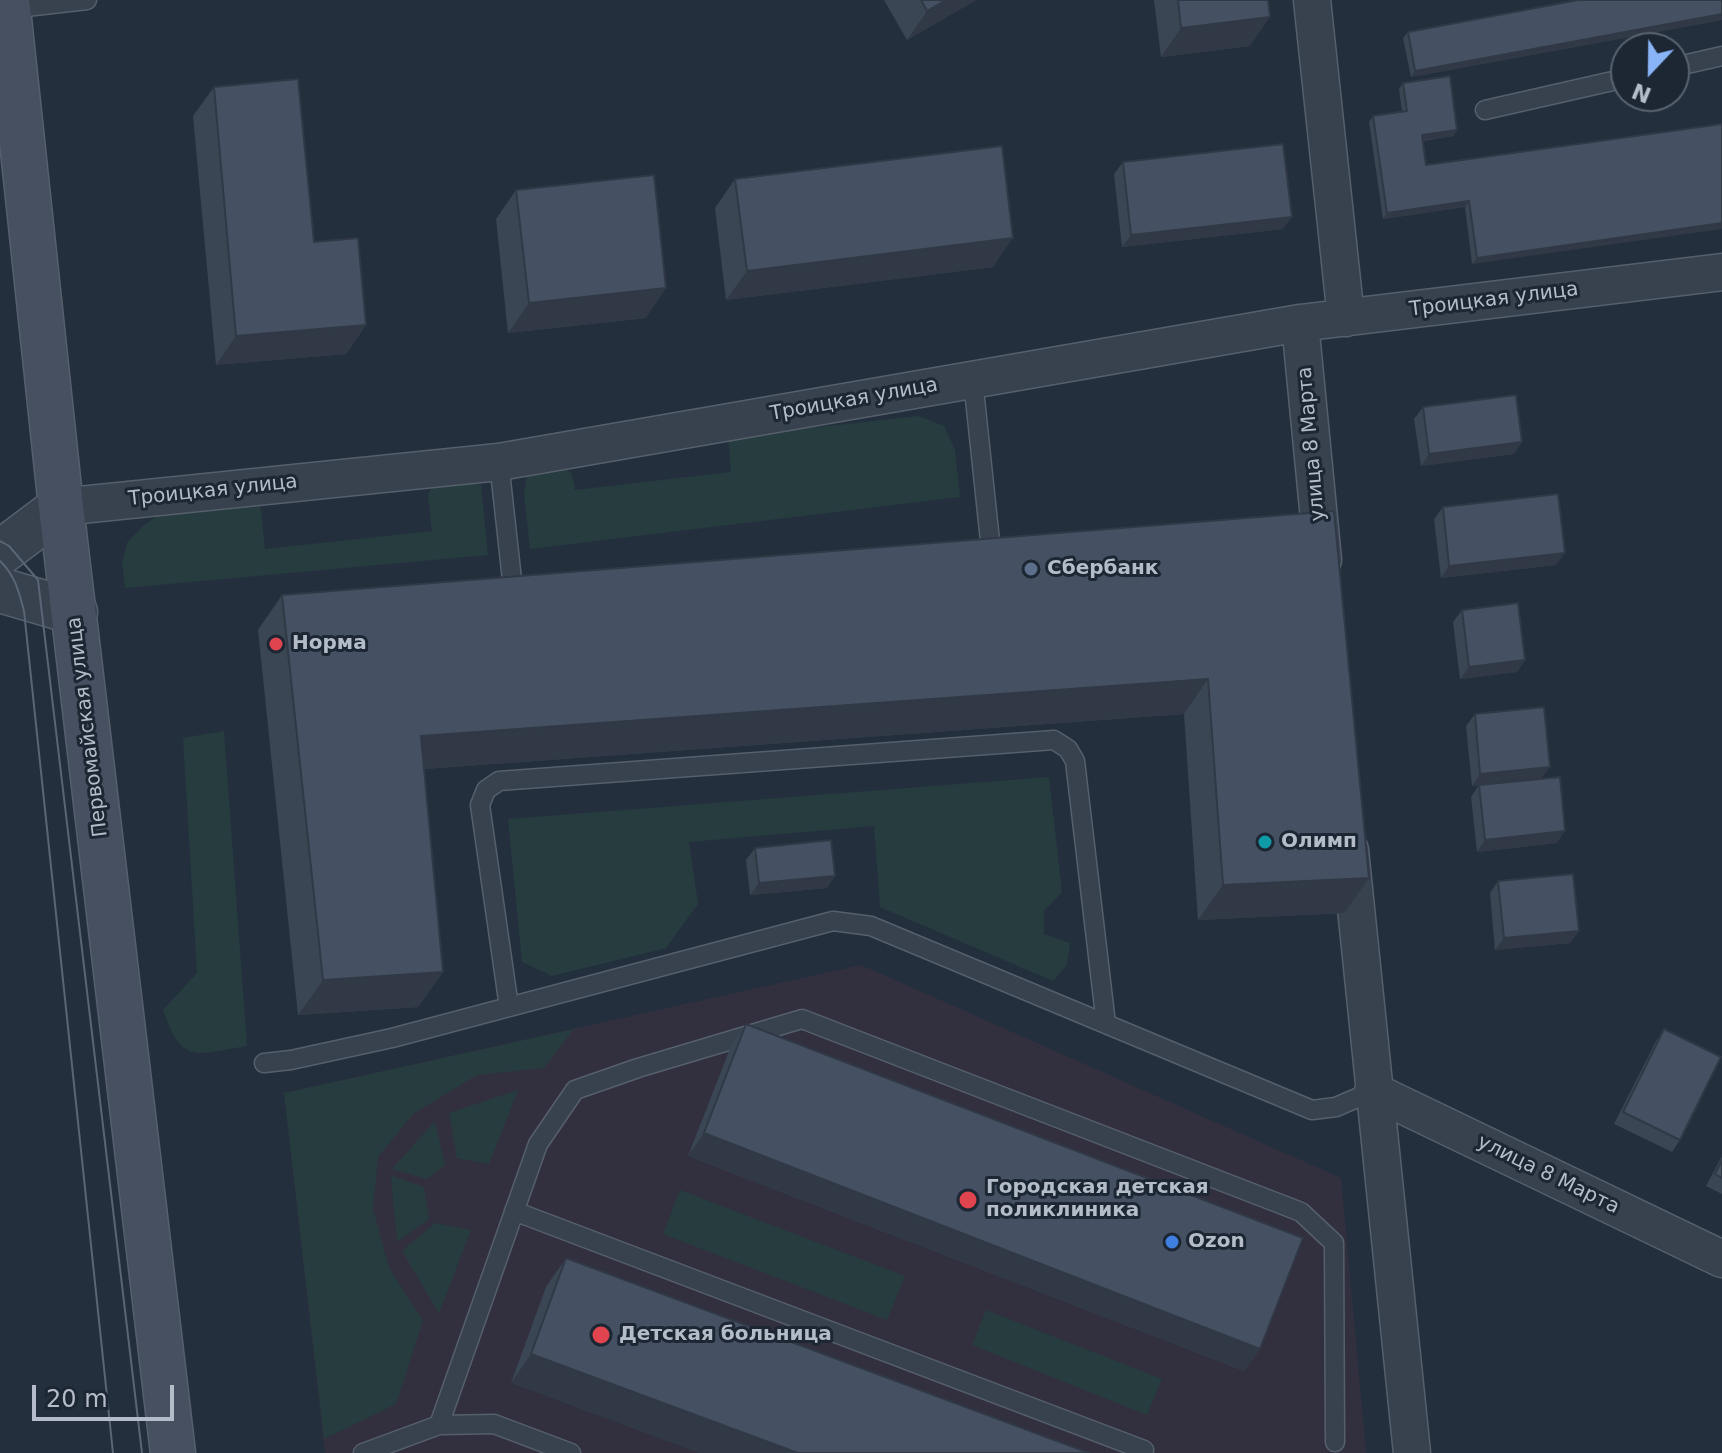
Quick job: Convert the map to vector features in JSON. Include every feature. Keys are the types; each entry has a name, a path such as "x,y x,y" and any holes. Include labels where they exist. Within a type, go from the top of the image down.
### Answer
{"main road":[{"name":"Первомайская улица","path":"8,4 61,507 173,1453"}],"street":[{"path":"1312,0 1346,318"},
{"name":"Троицкая улица","path":"61,507 499,462 1300,323 1722,272"},
{"name":"улица 8 Марта","path":"1300,323 1325,589"},
{"path":"0,553 61,507"},
{"path":"0,590 75,612"},
{"path":"1348,824 1412,1453"},
{"name":"улица 8 Марта","path":"1373,1091 1722,1259"}],"lane":[{"path":"8,4 87,0"},
{"path":"1690,63 1722,56"},
{"path":"1485,110 1610,82"},
{"path":"973,380 993,572"},
{"path":"499,462 515,610"},
{"path":"509,1007 480,805 486,790 499,781 525,771 1007,736 1054,740 1068,749 1075,761 1106,1024"},
{"path":"264,1063 392,1038 833,921 871,926 1312,1110 1336,1107 1373,1091"},
{"path":"439,1425 538,1144 575,1090 802,1019 1301,1212 1334,1243 1335,1442"},
{"path":"514,1211 1144,1450"},
{"path":"363,1453 439,1425 494,1424 571,1453"}],"shaded area":[{"path":"861,965 1341,1178 1366,1453 325,1453 284,1093"}],"green space":[{"path":"919,416 944,426 955,450 960,497 530,549 524,494 527,473 561,466 572,474 575,490 731,472 728,437"},
{"path":"461,478 481,485 488,555 125,588 122,563 127,543 144,525 164,512 260,501 265,549 432,531 428,495 434,482"},
{"path":"224,731 247,1046 203,1053 184,1048 170,1028 163,1010 197,973 183,738"},
{"path":"1049,777 1062,892 1044,911 1044,934 1070,943 1067,965 1053,981 880,907 874,826 689,842 698,904 666,948 552,976 522,962 508,819"},
{"path":"574,1029 544,1068 477,1075 413,1114 378,1157 373,1209 389,1268 423,1321 396,1404 324,1439 284,1093"},
{"path":"518,1090 489,1164 457,1158 449,1113"},
{"path":"435,1121 445,1165 427,1179 392,1169"},
{"path":"391,1176 424,1187 429,1219 397,1242"},
{"path":"680,1190 905,1276 887,1320 663,1234"},
{"path":"435,1223 471,1230 439,1313 402,1251"},
{"path":"986,1310 1162,1379 1147,1415 972,1345"}],"building":[{"path":"921,0 946,0 927,11"},
{"path":"1178,0 1268,0 1270,17 1181,28"},
{"path":"1578,0 1722,0 1722,14 1610,32 1610,35 1415,71 1408,32"},
{"path":"1450,76 1457,130 1422,135 1426,165 1722,124 1722,223 1477,258 1469,201 1387,213 1373,116 1407,111 1403,83"},
{"path":"298,79 314,242 358,238 366,325 236,336 214,87"},
{"path":"1283,144 1292,217 1131,235 1123,162"},
{"path":"1002,146 1013,238 747,271 735,179"},
{"path":"654,175 666,288 529,303 516,190"},
{"path":"1516,395 1522,442 1429,454 1423,407"},
{"path":"1558,494 1565,553 1449,566 1443,507"},
{"name":"Олимп","path":"1334,511 1369,878 1223,885 1208,679 421,736 443,972 323,980 282,595"},
{"path":"1518,603 1525,660 1469,667 1462,610"},
{"path":"1544,707 1550,767 1480,774 1475,714"},
{"path":"1560,777 1565,831 1485,840 1479,785"},
{"path":"831,840 835,876 759,883 755,848"},
{"path":"1573,874 1579,931 1504,938 1498,881"},
{"name":"Городская детская поликлиника","path":"746,1024 1303,1238 1260,1349 704,1133"},
{"path":"1664,1029 1721,1057 1680,1140 1623,1112"},
{"path":"1722,1160 1722,1178 1715,1174"},
{"path":"566,1258 1089,1453 798,1453 531,1354"}],"tram line":[{"path":"0,541 9,546 38,580 142,1453"},
{"path":"0,561 13,578 24,611 113,1453"}],"place":[{"name":"Сбербанк","path":"1031,569"},
{"name":"Норма","path":"276,644"},
{"name":"Олимп","path":"1265,842"},
{"name":"Городская детская поликлиника","path":"968,1200"},
{"name":"Ozon","path":"1172,1242"},
{"name":"Детская больница","path":"601,1335"}]}
